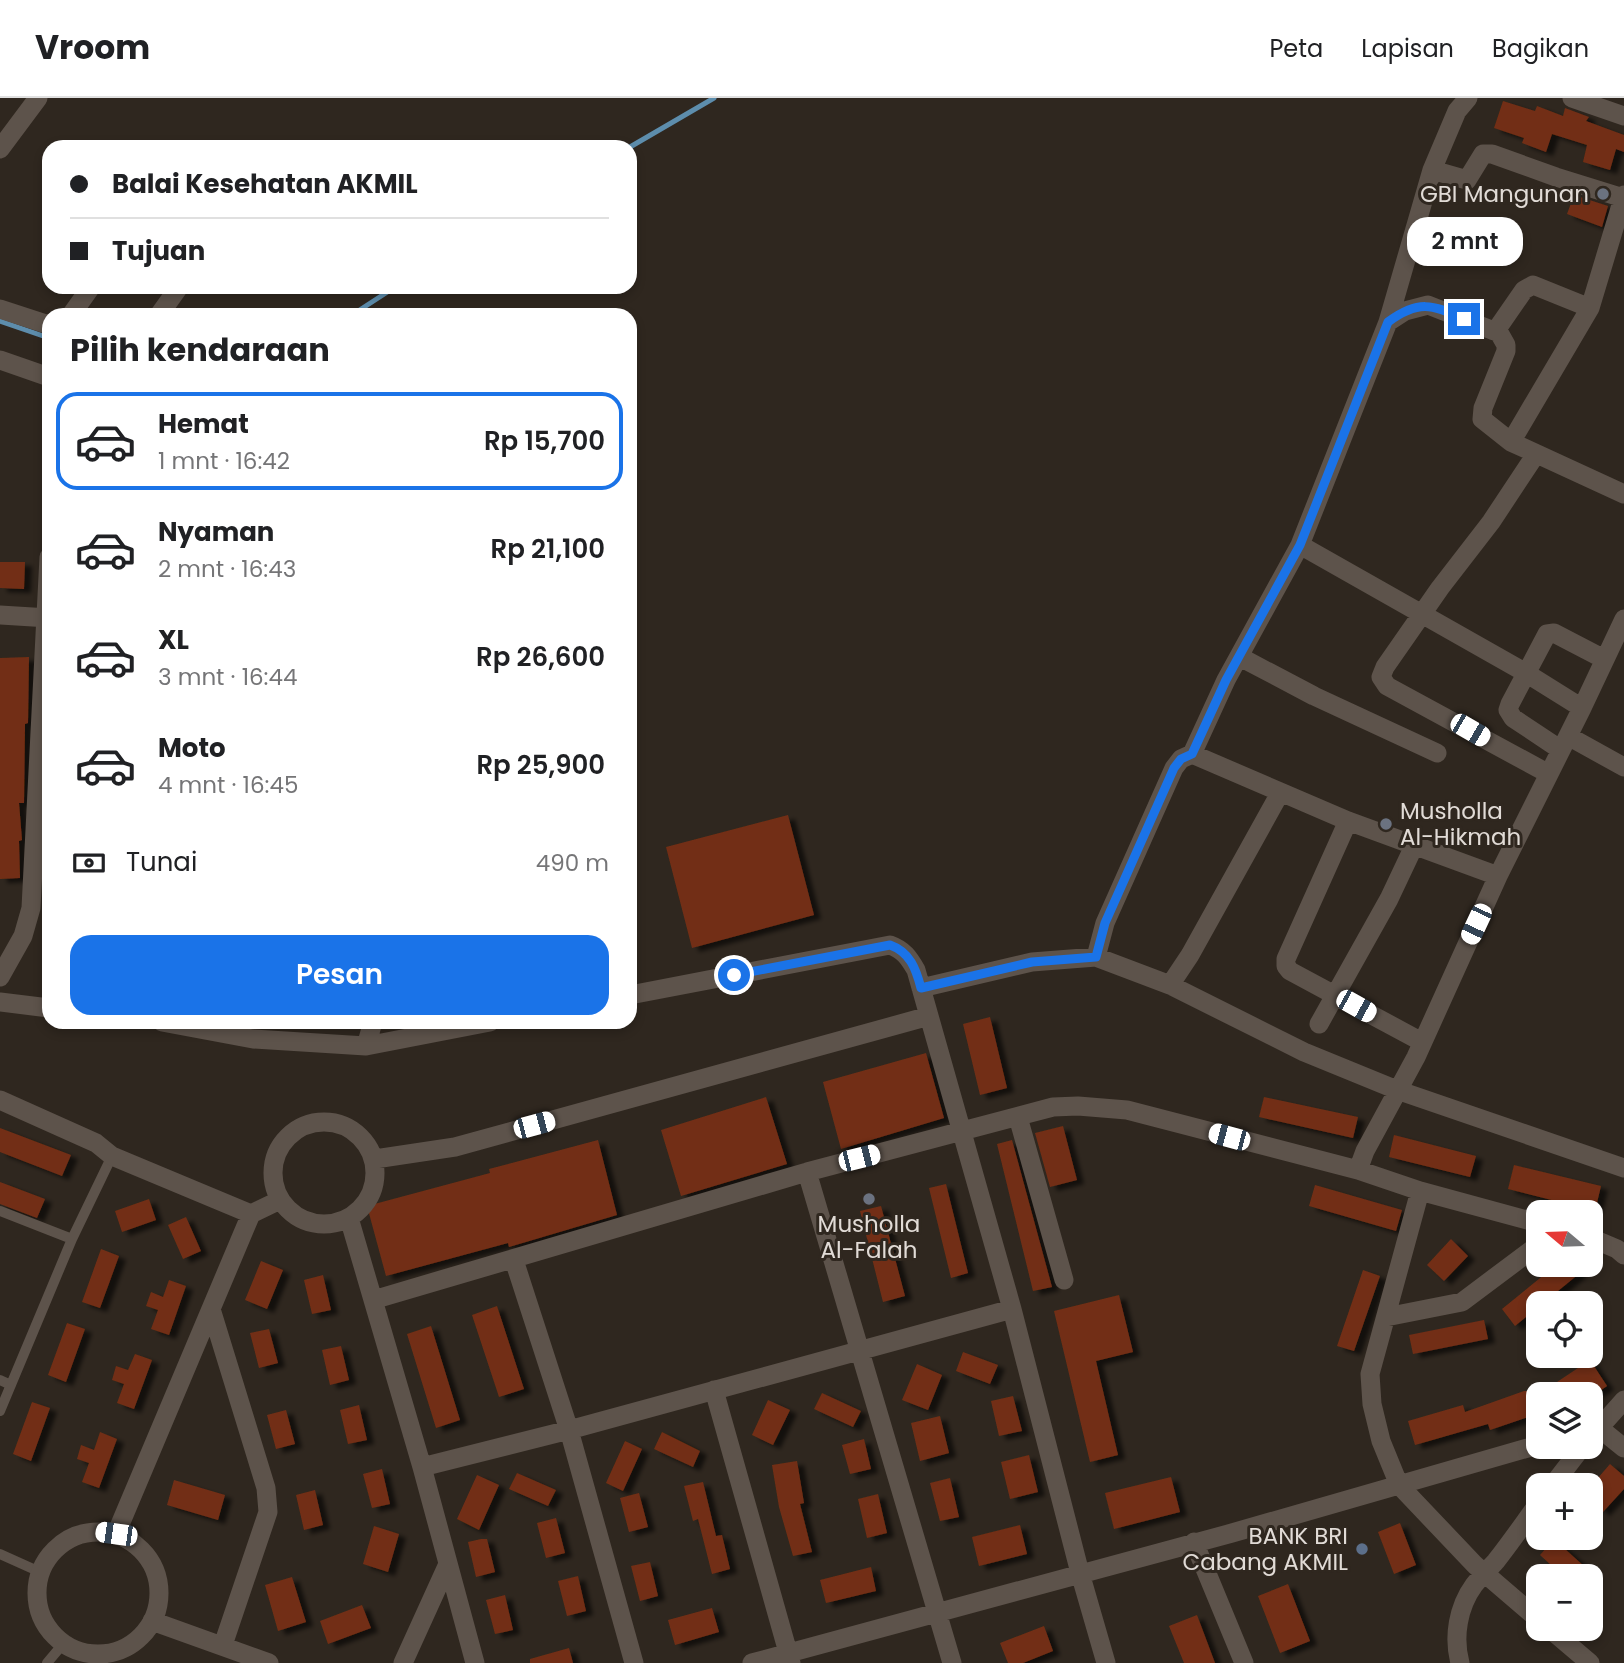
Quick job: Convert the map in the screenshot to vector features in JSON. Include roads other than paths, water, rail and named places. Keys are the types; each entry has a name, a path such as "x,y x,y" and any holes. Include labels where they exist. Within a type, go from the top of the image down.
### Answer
{"street":[{"path":"0,149 37,98"},
{"path":"1097,950 1105,923 1174,768 1181,759 1192,754 1300,545 1388,322 1432,170 1457,111 1468,98"},
{"path":"1572,98 1624,116"},
{"path":"1432,170 1466,180 1483,154 1492,154 1556,177 1622,206 1590,308 1511,442"},
{"path":"1388,322 1405,312 1428,305 1441,308 1488,330 1497,329 1524,290 1532,285 1590,308"},
{"path":"0,309 42,323"},
{"path":"1497,329 1506,345 1506,351 1483,408 1482,419 1511,442 1624,494"},
{"path":"0,360 42,375"},
{"path":"1536,454 1491,522 1440,587 1385,667 1381,677 1388,686 1549,774"},
{"path":"1300,545 1423,614 1582,709"},
{"path":"0,615 42,618"},
{"path":"1358,1170 1365,1151 1419,1049 1498,876 1624,619"},
{"path":"1604,659 1554,633 1547,634 1510,704 1509,714 1564,743 1624,766"},
{"path":"1240,657 1314,696 1437,753"},
{"path":"0,977 23,936 31,908 42,709"},
{"path":"1192,754 1348,821 1498,876"},
{"path":"1170,985 1280,793"},
{"path":"1348,821 1285,962 1290,971 1335,995 1419,1049"},
{"path":"1319,1024 1389,899 1415,844"},
{"path":"637,994 890,945 898,948 916,973 1012,1309 1106,1663"},
{"path":"916,973 1002,969 1097,950 1304,1052 1624,1168"},
{"path":"0,1002 42,1007"},
{"path":"374,1159 455,1147 929,1016"},
{"path":"199,1029 253,1039 366,1046 454,1029"},
{"path":"366,1046 371,1029"},
{"path":"0,1100 96,1143 113,1156 251,1214"},
{"path":"373,1300 807,1172 1053,1107 1127,1110 1358,1170 1420,1191 1526,1220"},
{"path":"1018,1117 1064,1280"},
{"path":"318,1121 343,1124 359,1133 374,1159 375,1181 371,1195 361,1209 349,1218 330,1224 307,1222 292,1213 280,1199 273,1171 277,1152 290,1134 300,1127 318,1121"},
{"path":"807,1172 951,1663"},
{"path":"1420,1191 1370,1374 1372,1404 1381,1441 1399,1485 1485,1573 1526,1609"},
{"path":"116,1534 251,1214 280,1199"},
{"path":"349,1218 422,1467 475,1663"},
{"path":"1603,1243 1618,1249 1624,1255"},
{"path":"1386,1317 1462,1302 1526,1254"},
{"path":"514,1260 569,1430 634,1663"},
{"path":"211,1309 266,1488 268,1512 222,1645"},
{"path":"422,1467 569,1430 1012,1309"},
{"path":"714,1390 790,1658"},
{"path":"1603,1421 1624,1399"},
{"path":"1603,1436 1624,1448"},
{"path":"752,1663 790,1658 1080,1573 1232,1533 1526,1448"},
{"path":"1562,1473 1573,1459"},
{"path":"1460,1663 1457,1649 1460,1616 1473,1587 1526,1520"},
{"path":"88,1532 116,1534 145,1553 159,1586 158,1604 152,1621 140,1638 102,1659 63,1644 48,1630 39,1612 36,1592 40,1572 49,1556 62,1542 88,1532"},
{"path":"1194,1542 1244,1663"},
{"path":"403,1663 448,1564"},
{"path":"152,1621 269,1663"},
{"path":"1564,1641 1590,1663"}],"lane":[{"path":"0,1410 72,1239 113,1156"},
{"path":"0,1211 72,1239"},
{"path":"0,1380 11,1385"},
{"path":"0,1554 40,1572"},
{"path":"47,1663 63,1644"}],"waterway":[{"path":"637,143 714,98"},
{"path":"363,308 384,294"},
{"path":"0,321 42,336"}],"place":[{"name":"GBI Mangunan","path":"1603,194"},
{"name":"Musholla Al-Hikmah","path":"1386,824"},
{"name":"Musholla Al-Falah","path":"869,1199"},
{"name":"BANK BRI Cabang AKMIL","path":"1362,1549"}]}
